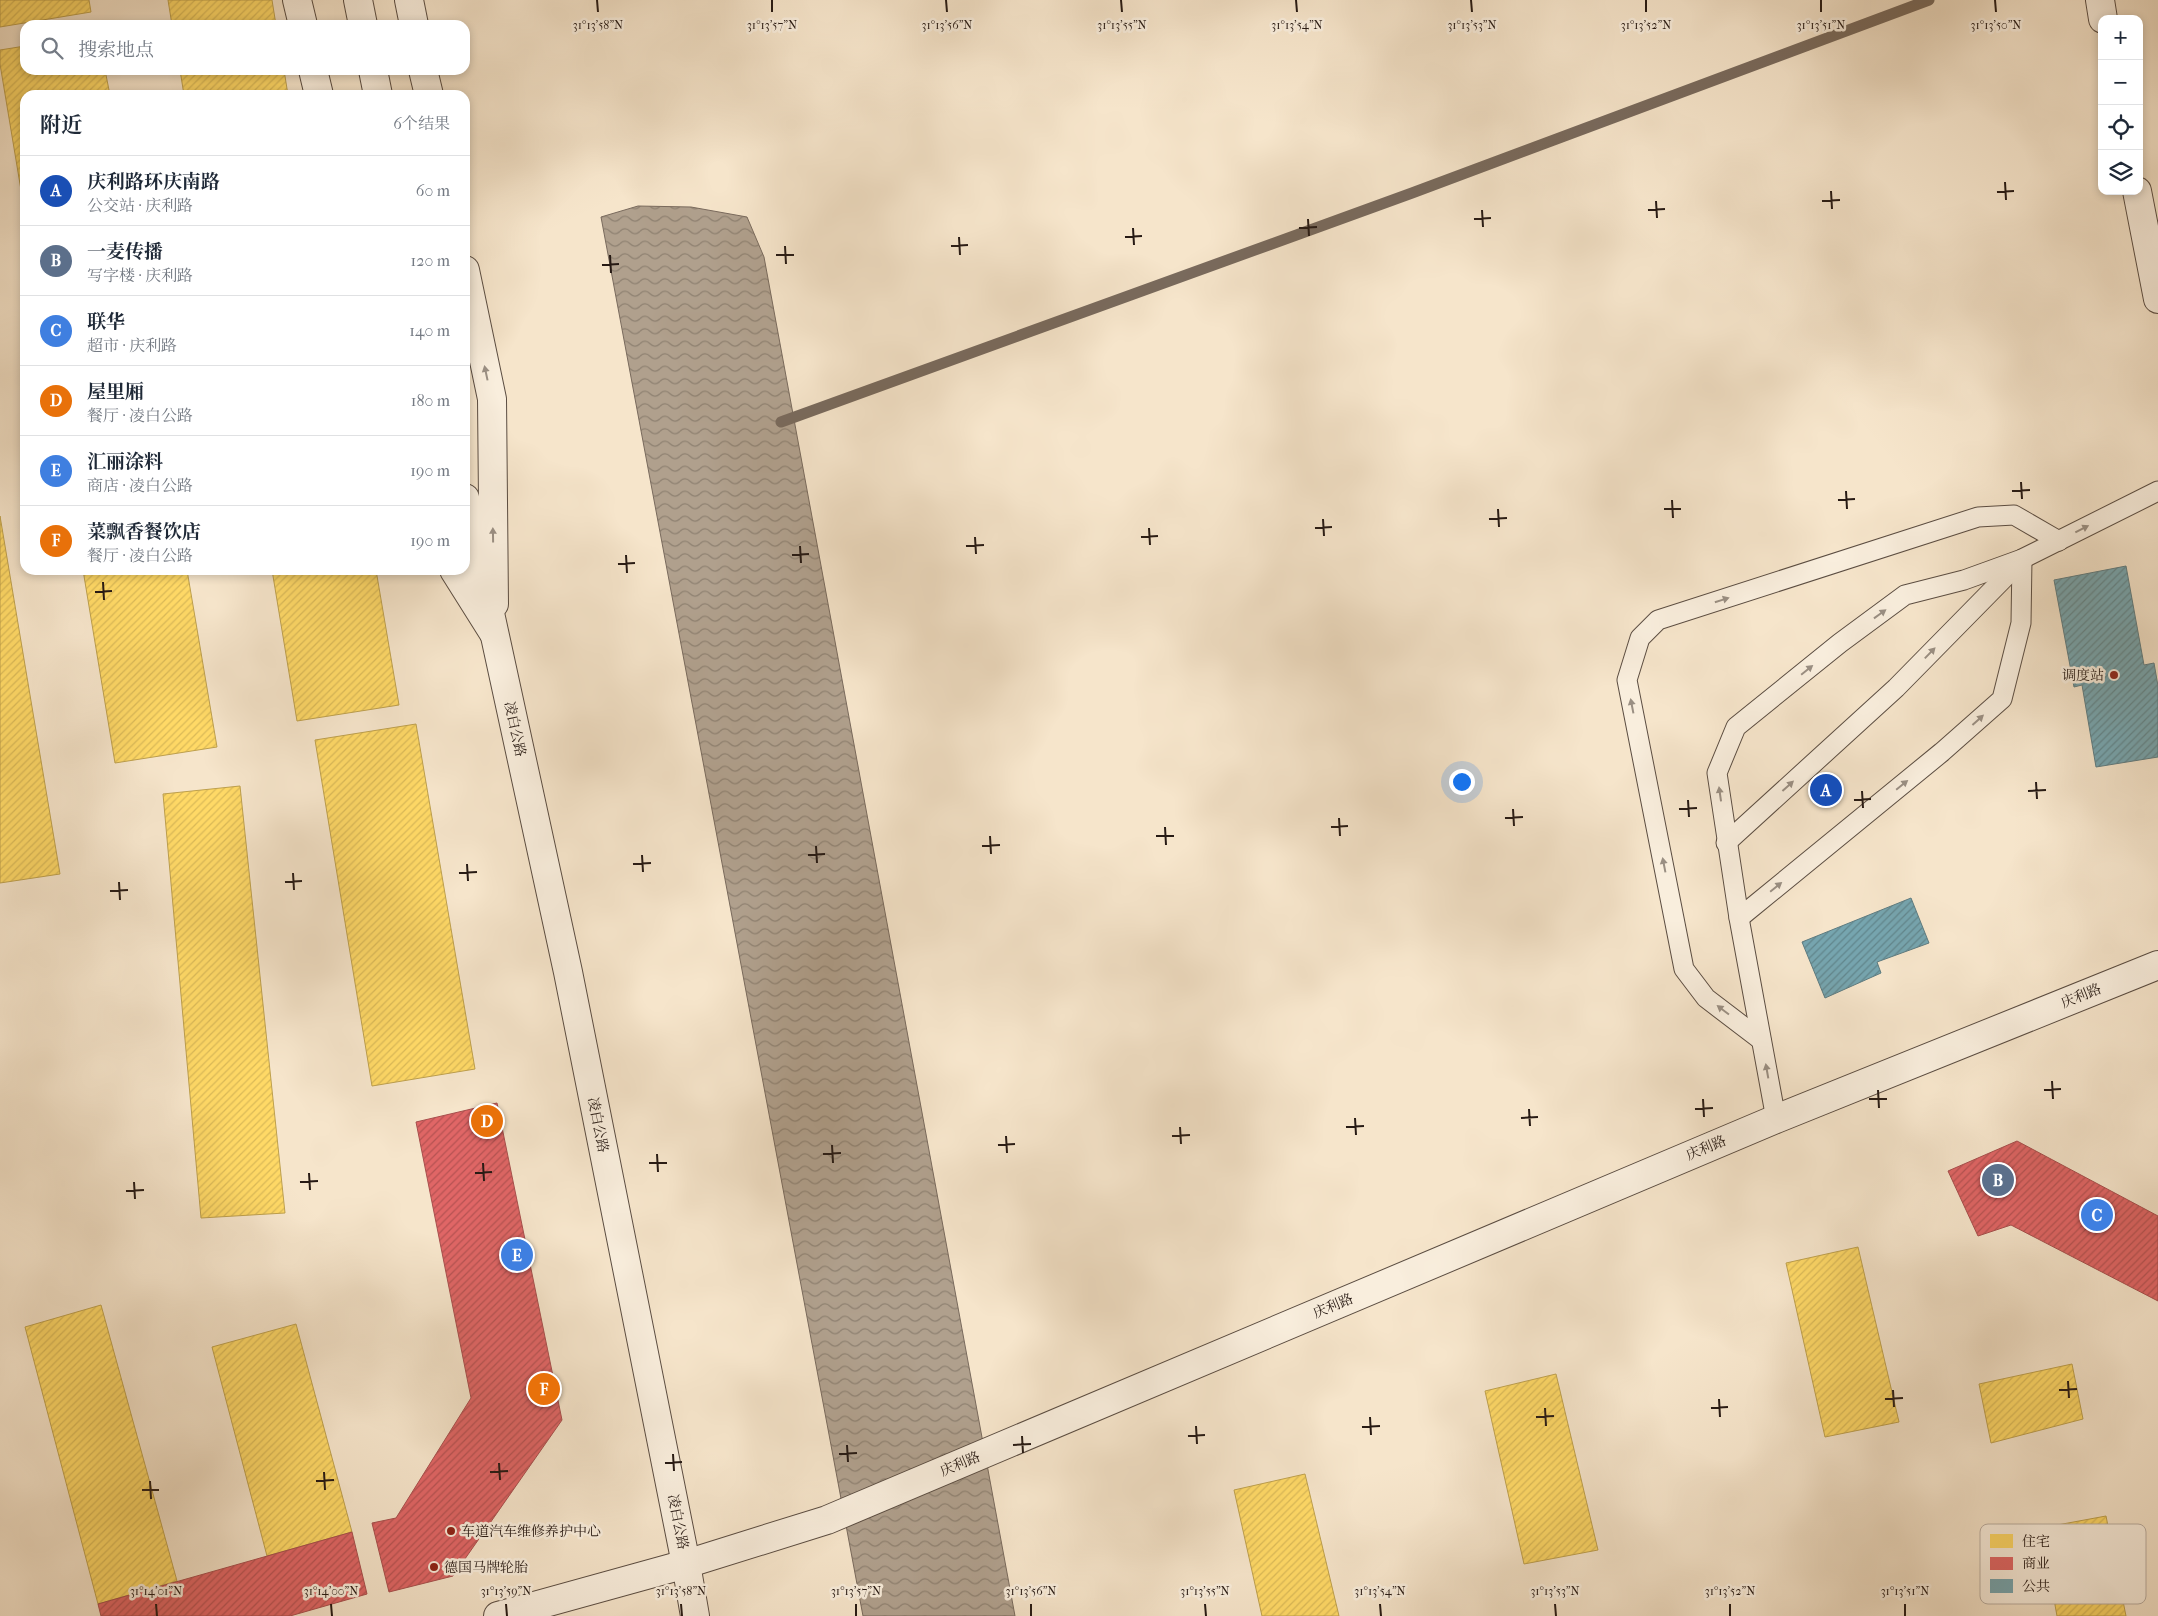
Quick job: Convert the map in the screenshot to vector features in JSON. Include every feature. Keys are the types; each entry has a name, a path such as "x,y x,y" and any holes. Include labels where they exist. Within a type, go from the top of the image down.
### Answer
{"street":[{"path":"297,0 302,20"},
{"path":"358,0 362,20"},
{"path":"409,0 413,20"},
{"path":"2100,0 2102,15"},
{"path":"314,75 318,90"},
{"path":"374,75 377,90"},
{"path":"424,75 427,90"},
{"path":"2138,195 2158,299"},
{"name":"凌白公路","path":"470,294 492,399 495,636"},
{"name":"凌白公路","path":"470,521 568,972 695,1616"},
{"name":"凌白公路","path":"457,575 495,636"},
{"name":"庆利路","path":"498,1616 686,1564 827,1520 1776,1119 2158,965"}],"lane":[{"path":"1776,1119 1726,843 1717,773 1736,727 1840,643 1906,595 1964,580 2022,559 2158,491"},
{"path":"1761,1040 1706,998 1684,969 1627,680 1640,638 1658,620 1978,518 2014,514 2059,541"},
{"path":"1726,843 1896,688 2022,559"},
{"path":"1739,918 1942,752 2002,699 2021,623 2022,559"}],"water":[{"path":"638,206 691,207 747,217 764,257 1015,1616 863,1616 601,217"}],"building: 住宅":[{"path":"0,0 89,0 91,12 42,20 20,20 20,24 0,27"},
{"path":"168,0 272,0 275,20 171,20"},
{"path":"20,47 20,75 106,75 109,90 20,90 20,184 0,64 0,50"},
{"path":"181,75 285,75 287,90 183,90"},
{"path":"0,516 60,874 0,883"},
{"path":"84,575 188,575 217,747 115,763"},
{"path":"273,575 377,575 399,705 297,721"},
{"path":"416,724 475,1069 372,1086 315,740"},
{"path":"240,786 285,1213 201,1218 163,794"},
{"path":"1858,1247 1899,1422 1825,1437 1786,1263"},
{"path":"101,1305 177,1581 98,1604 25,1327"},
{"path":"296,1324 352,1532 267,1556 212,1347"},
{"path":"2072,1364 2083,1419 1991,1443 1979,1384"},
{"path":"1556,1374 1598,1550 1524,1564 1485,1391"},
{"path":"1305,1474 1339,1616 1262,1616 1234,1490"},
{"path":"2106,1516 2108,1524 2063,1524"},
{"path":"2055,1604 2124,1604 2126,1616 2057,1616"}],"building: 商业":[{"path":"497,1103 562,1420 453,1576 389,1592 372,1523 396,1518 471,1398 416,1122"},
{"path":"2017,1141 2158,1216 2158,1301 2011,1225 1978,1236 1948,1171"},
{"path":"352,1532 367,1594 290,1616 101,1616 98,1604"}],"building: 公共":[{"name":"调度站","path":"2126,566 2144,665 2154,663 2158,686 2158,757 2096,767 2082,685 2074,687 2054,580"},
{"path":"1911,898 1929,943 1877,962 1881,973 1825,998 1802,942"}],"waterway":[{"path":"781,422 1412,193 1929,0"}],"place":[{"name":"调度站","path":"2114,675"},
{"name":"庆利路环庆南路","path":"1826,790"},
{"name":"屋里厢","path":"487,1121"},
{"name":"一麦传播","path":"1998,1180"},
{"name":"联华","path":"2097,1215"},
{"name":"汇丽涂料","path":"517,1255"},
{"name":"菜飘香餐饮店","path":"544,1389"},
{"name":"车道汽车维修养护中心","path":"451,1531"},
{"name":"德国马牌轮胎","path":"434,1567"}]}
